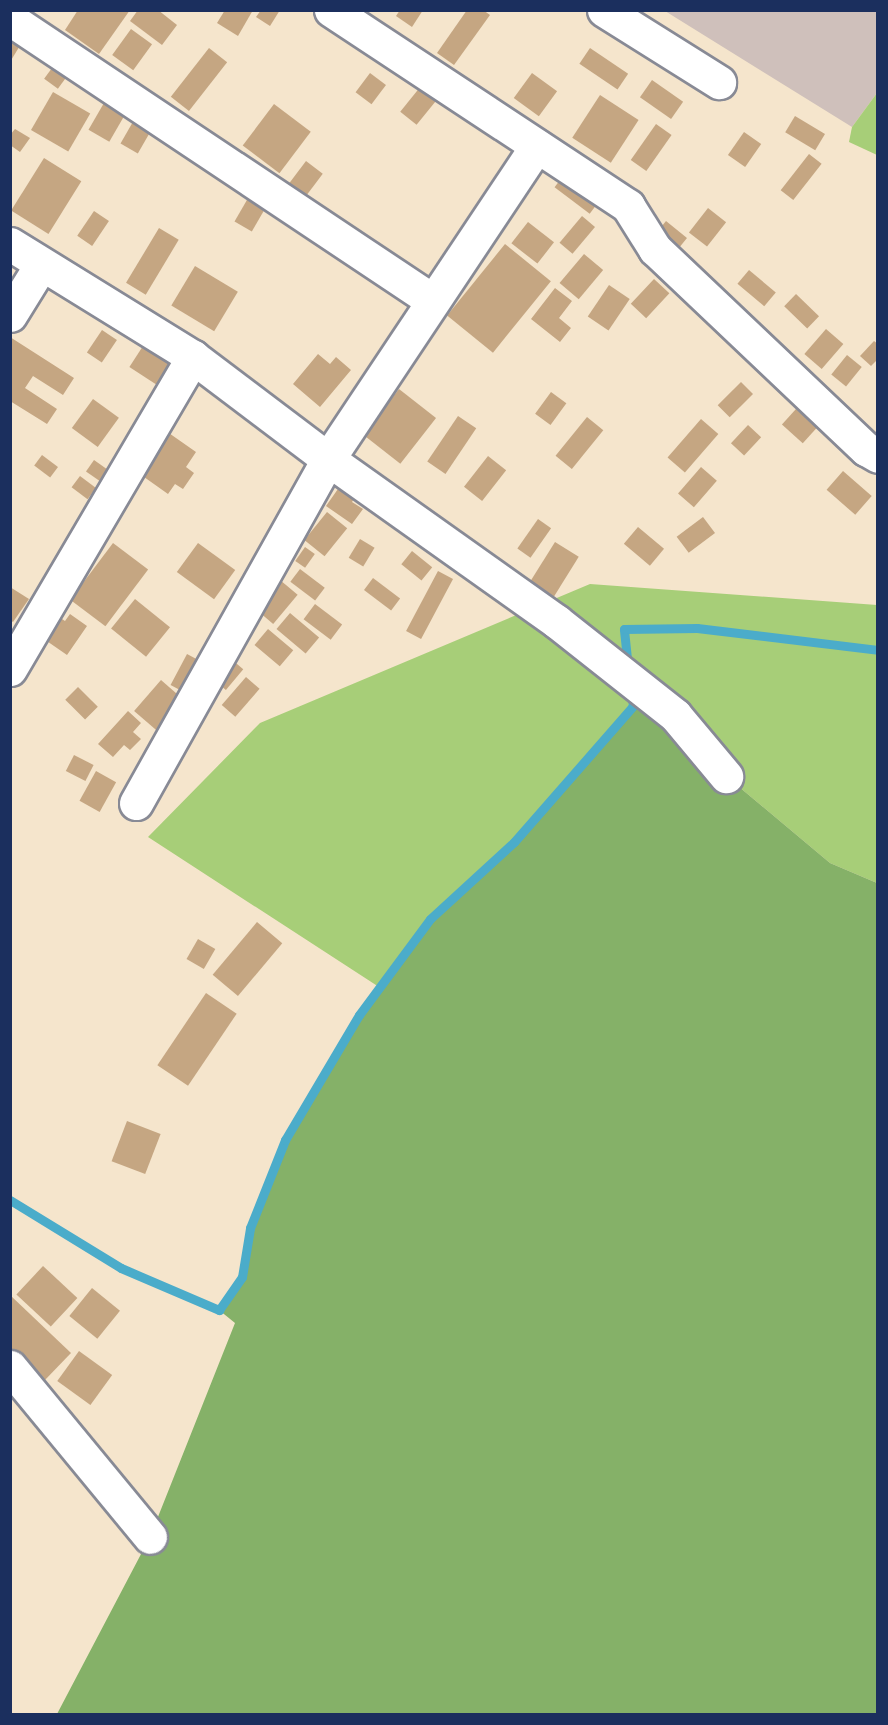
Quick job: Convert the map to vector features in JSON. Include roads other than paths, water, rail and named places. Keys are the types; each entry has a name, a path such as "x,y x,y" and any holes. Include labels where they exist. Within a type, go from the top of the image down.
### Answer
{"street":[{"path":"331,10 628,206 655,249 867,449 878,456"},
{"path":"604,10 719,82"},
{"path":"10,19 433,301"},
{"path":"136,803 328,459 537,146"},
{"path":"10,244 193,357 328,459 570,633 675,715 726,776"},
{"path":"10,315 41,265"},
{"path":"10,669 193,357"},
{"path":"10,1367 150,1537"}],"waterway":[{"path":"628,668 624,629 697,628 878,650"},
{"path":"10,1200 121,1268 219,1310 242,1277 250,1228 285,1140 359,1015 430,919 514,842 633,706 631,690"}]}
